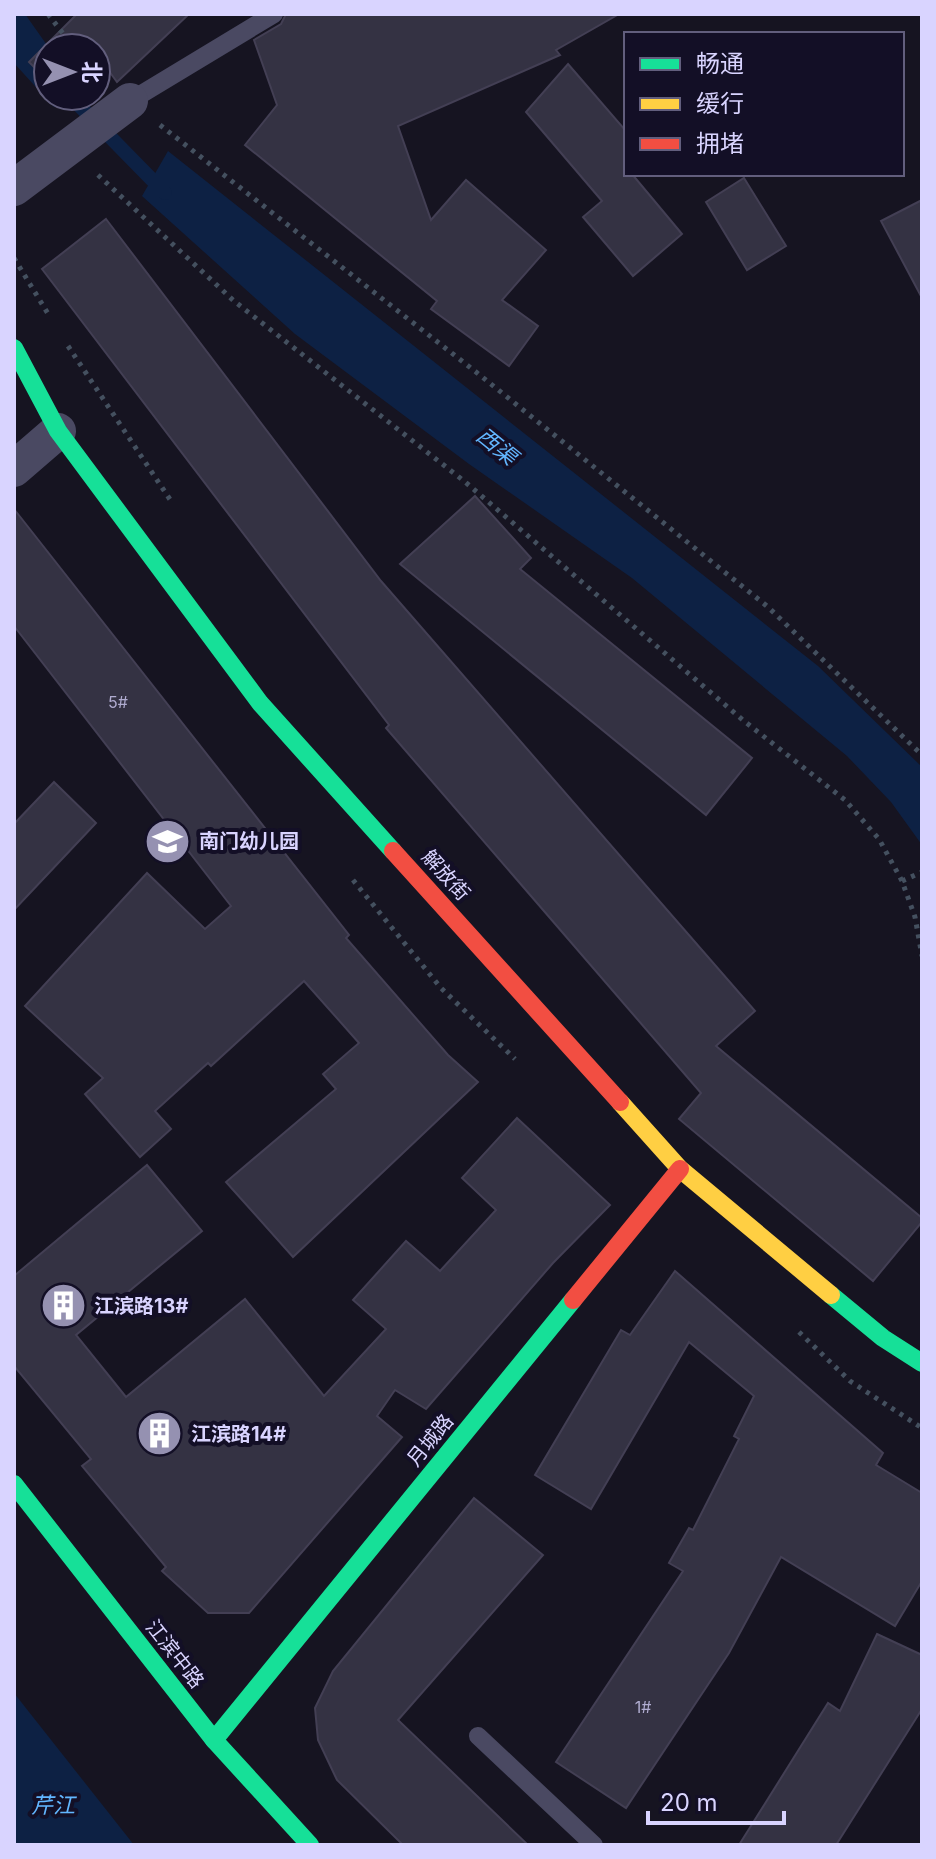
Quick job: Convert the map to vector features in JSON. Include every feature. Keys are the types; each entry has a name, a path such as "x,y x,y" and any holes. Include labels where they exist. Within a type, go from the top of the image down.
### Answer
{"street":[{"path":"14,188 130,101"},
{"name":"解放街","path":"14,348 58,431 260,703 680,1169 883,1338 922,1363"},
{"path":"14,469 58,431"},
{"name":"月城路","path":"214,1740 680,1169"},
{"name":"江滨中路","path":"14,1484 214,1740 310,1845"}],"lane":[{"path":"130,101 274,14"},
{"path":"478,1736 594,1845"}],"path":[{"path":"48,14 62,32"},
{"path":"130,101 476,372 768,607 922,755"},
{"path":"68,147 234,301 464,481 744,721 845,800 879,839 902,881 915,917 922,956"},
{"path":"14,258 55,325"},
{"path":"63,338 175,507"},
{"path":"902,881 922,872"}],"water":[{"path":"14,14 25,14 38,32 32,32 32,83 14,63"},
{"path":"168,151 818,666 922,767 922,845 891,802 847,756 632,578 469,464 295,334 142,196"},
{"name":"芹江","path":"14,1693 134,1845 14,1845"}],"building":[{"path":"77,14 189,14 117,82 112,75 112,32 59,32"},
{"path":"286,14 619,14 556,50 560,55 398,126 431,220 466,180 546,250 502,300 538,326 509,366 431,309 437,301 245,145 277,105 254,40 281,24"},
{"path":"568,64 624,129 624,176 634,176 682,234 633,276 583,217 602,201 526,112"},
{"path":"744,178 786,246 747,270 706,202"},
{"path":"922,200 922,298 881,221"},
{"path":"106,219 381,581 755,1011 716,1046 922,1218 922,1222 873,1281 679,1119 701,1093 386,728 389,725 42,269"},
{"path":"475,496 531,558 520,569 752,758 706,815 400,564"},
{"path":"14,509 349,935 346,938 448,1055 478,1082 293,1257 226,1182 336,1089 323,1074 359,1043 304,981 211,1066 208,1063 155,1111 171,1129 140,1157 85,1094 103,1078 25,1006 147,873 205,929 231,906 14,626"},
{"path":"54,782 96,823 14,910 14,824"},
{"path":"517,1118 610,1205 553,1263 426,1409 395,1390 377,1416 402,1437 249,1613 208,1613 162,1571 166,1567 82,1466 91,1459 14,1366 14,1276 147,1165 202,1231 76,1335 126,1397 245,1299 324,1396 386,1329 353,1300 406,1241 440,1271 496,1210 462,1178"},
{"path":"675,1271 883,1453 876,1465 922,1493 922,1581 895,1626 781,1557 729,1653 626,1808 556,1762 683,1571 669,1563 689,1528 693,1530 739,1439 734,1436 754,1396 689,1342 591,1509 535,1475 621,1330 630,1335"},
{"path":"474,1498 543,1555 398,1720 528,1845 403,1845 337,1780 318,1740 315,1708 333,1671"},
{"path":"877,1634 922,1655 922,1709 836,1845 739,1845 828,1703 840,1711"}],"waterway":[{"name":"西渠","path":"86,112 165,193"}],"traffic: fast":[{"path":"14,348 58,431 260,703 393,851"},
{"path":"831,1295 883,1338 922,1363"},
{"path":"214,1740 573,1300"},
{"path":"14,1484 214,1740 310,1845"}],"traffic: slow":[{"path":"620,1102 680,1169 831,1295"}],"traffic: jam":[{"path":"393,851 620,1102"},
{"path":"573,1300 680,1169"}],"place":[{"name":"南门幼儿园","path":"168,841"},
{"name":"江滨路13#","path":"63,1306"},
{"name":"江滨路14#","path":"160,1434"}]}
